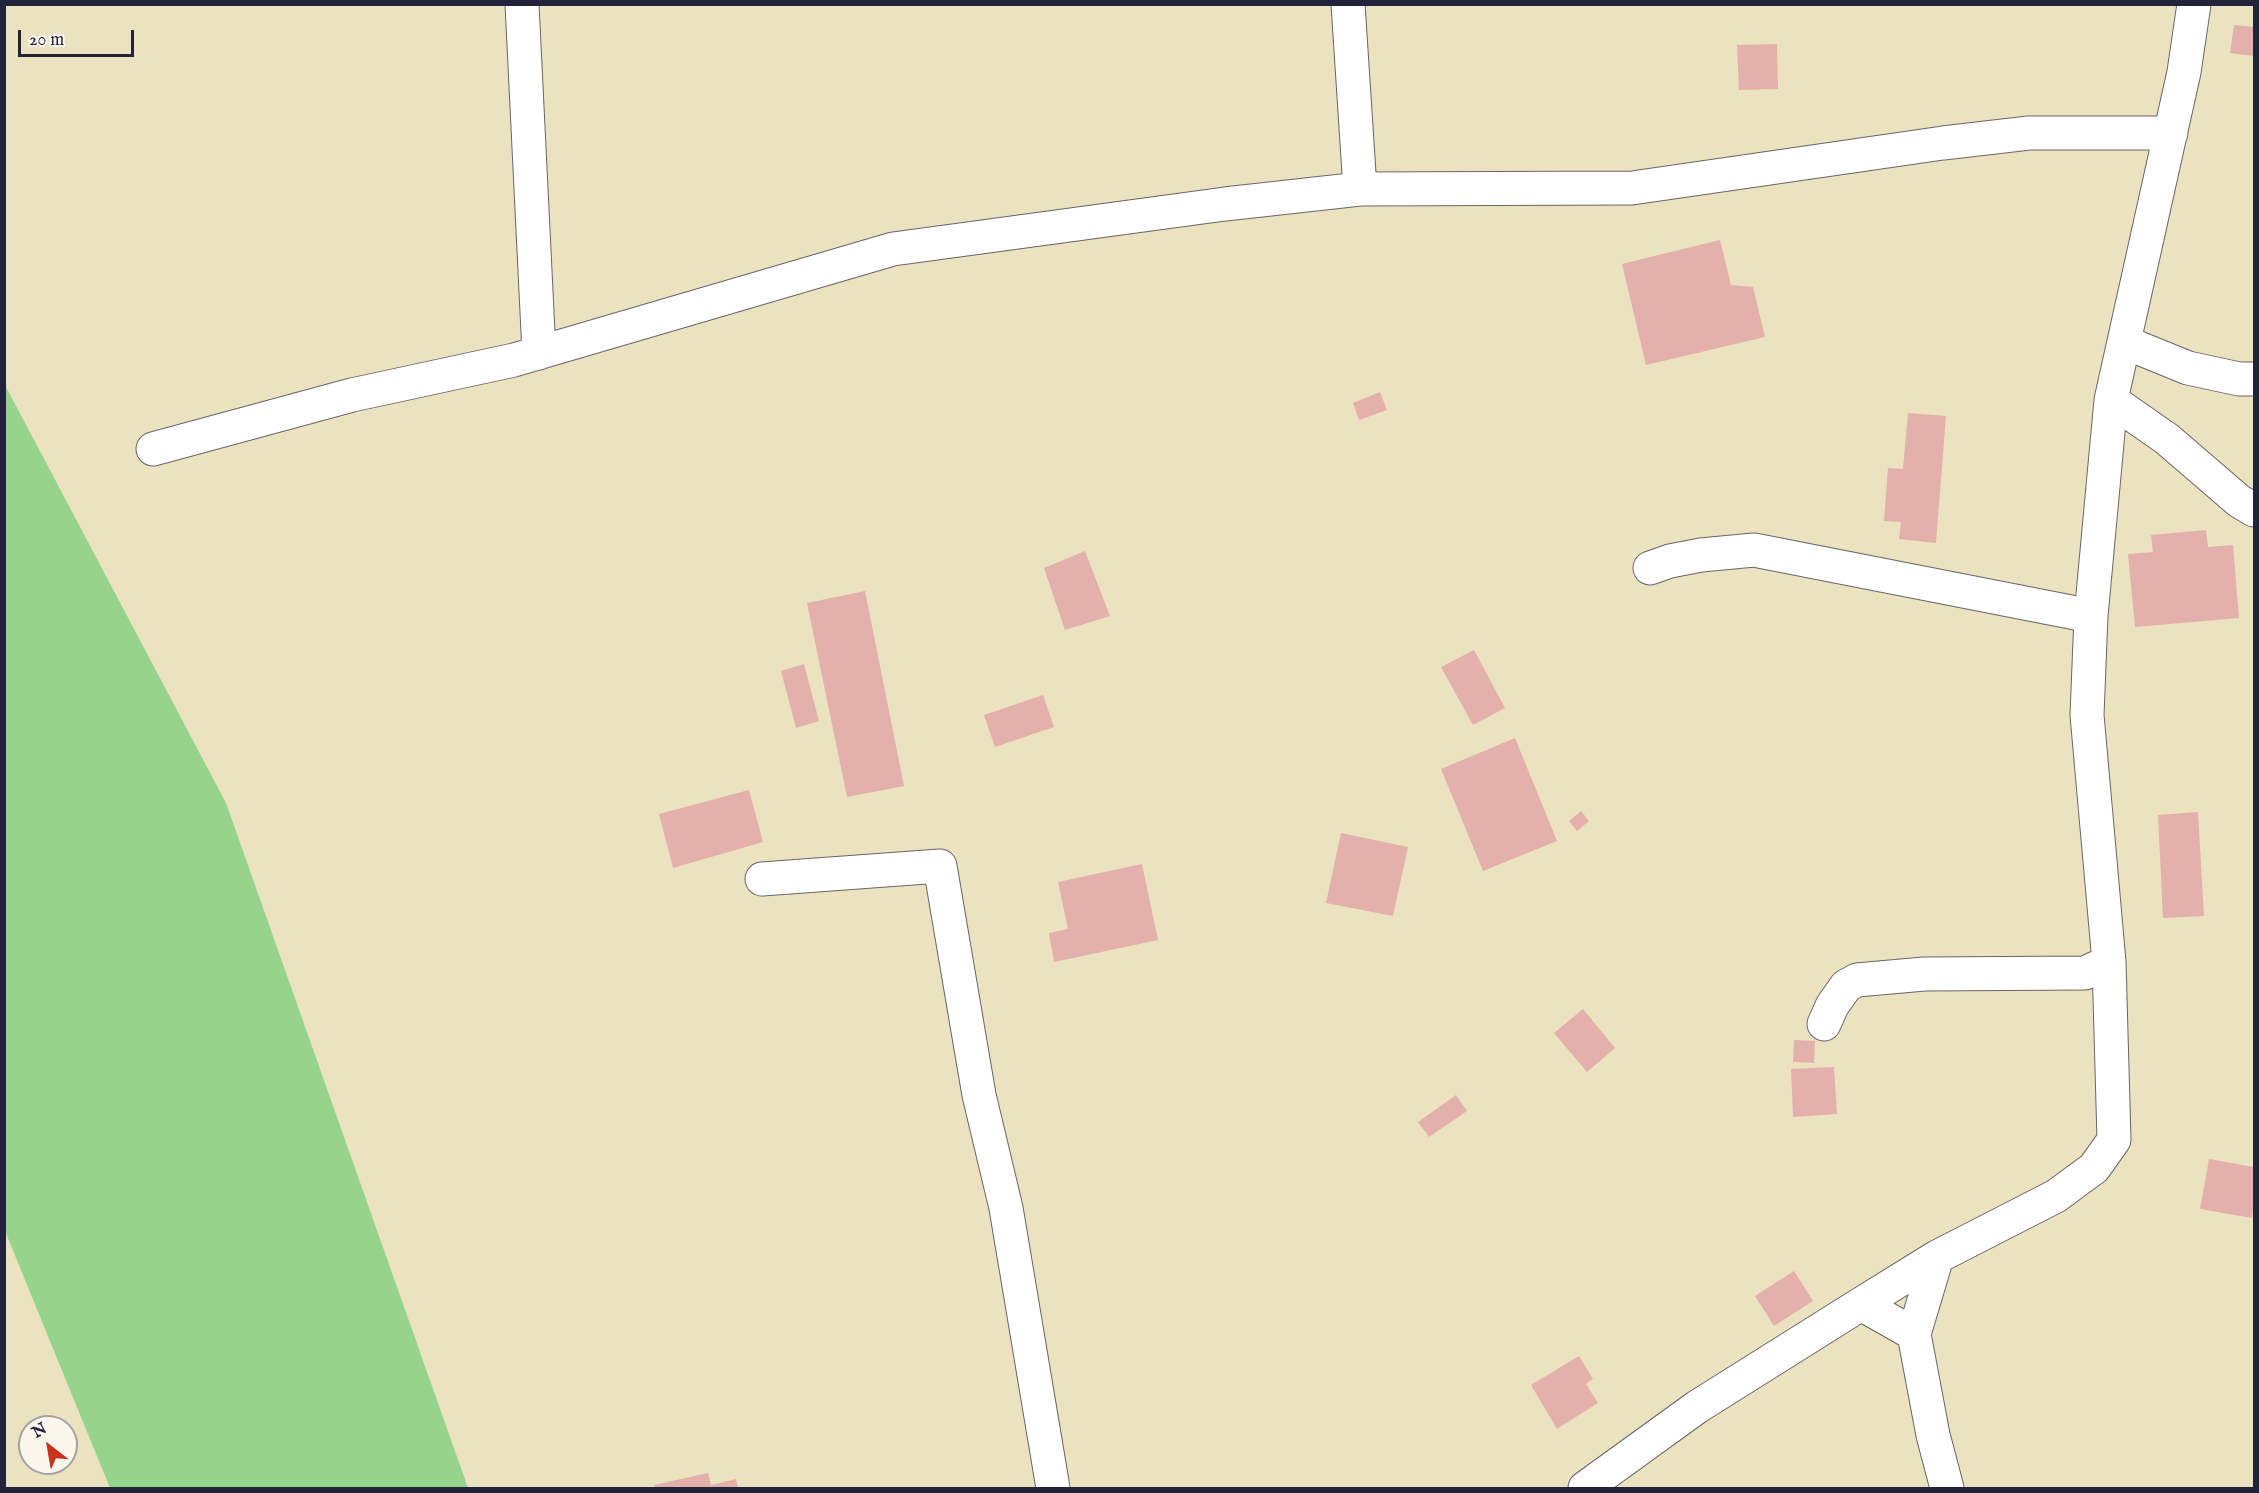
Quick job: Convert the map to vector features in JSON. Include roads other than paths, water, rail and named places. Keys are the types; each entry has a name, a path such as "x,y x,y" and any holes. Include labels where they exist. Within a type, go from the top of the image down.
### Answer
{"street":[{"path":"522,4 539,353"},
{"path":"1348,4 1360,189"},
{"path":"1585,1488 1698,1407 1861,1304 1937,1257 2056,1196 2094,1168 2114,1140 2109,962 2086,715 2091,616 2111,400 2184,72 2194,4"},
{"path":"153,449 352,395 539,353 893,249 1224,204 1360,189 1632,188 1943,143 2029,133 2171,133"},
{"path":"2124,342 2188,368 2239,379 2254,379"},
{"path":"2111,400 2167,439 2239,501 2254,510"},
{"path":"1650,568 1670,561 1701,555 1754,550 2091,616"},
{"path":"762,879 940,866 979,1095 1010,1230 1053,1488"},
{"path":"1824,1024 1832,1006 1846,986 1857,980 1924,974 2085,973 2109,962"},
{"path":"1937,1257 1914,1334 1933,1435 1947,1488"},
{"path":"1861,1304 1914,1334"}]}
